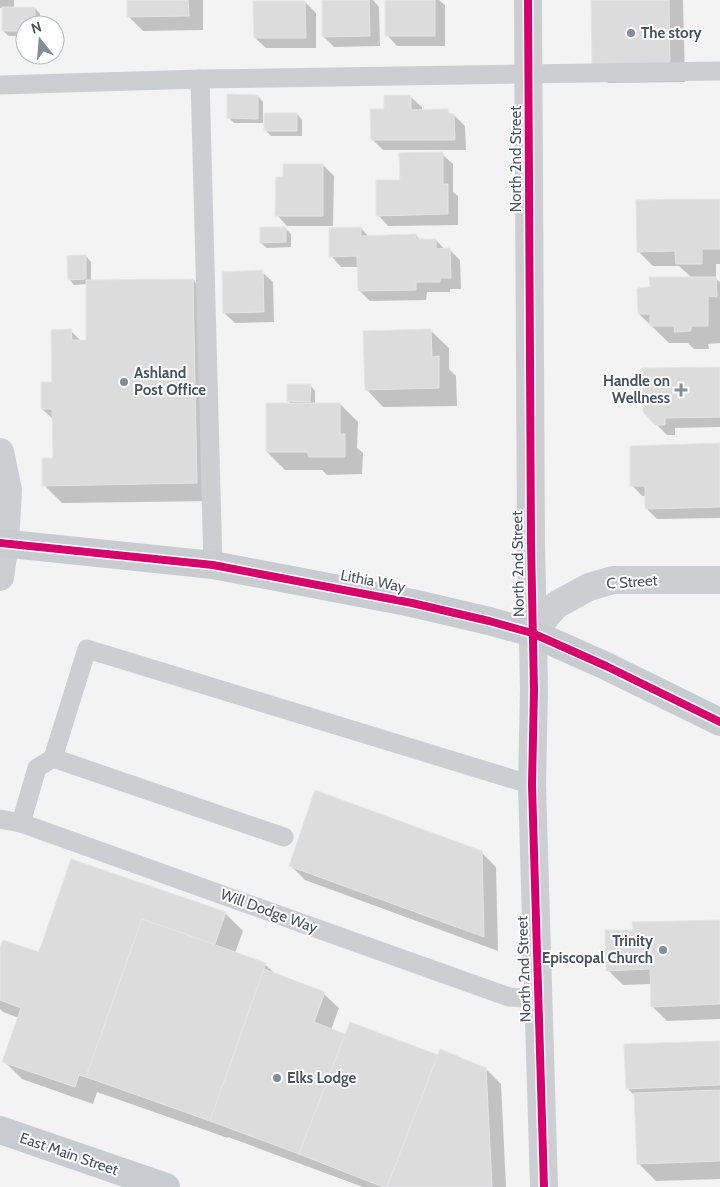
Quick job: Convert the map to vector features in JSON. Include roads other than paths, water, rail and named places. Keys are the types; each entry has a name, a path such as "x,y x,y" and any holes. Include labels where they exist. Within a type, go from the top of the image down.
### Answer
{"main road":[{"name":"Lithia Way","path":"2,543 213,566 412,603 490,621 532,633 606,666 720,722"},
{"name":"East Main Street","path":"0,1130 166,1187"}],"street":[{"name":"North 2nd Street","path":"528,0 530,74 532,633 534,690 532,785 544,1187"},
{"path":"0,452 8,490 0,577"},
{"name":"C Street","path":"532,633 556,605 589,587 613,580 720,580"}],"lane":[{"path":"0,85 200,79 720,71"},
{"path":"200,79 213,566"},
{"path":"21,823 37,768 53,758 88,649 532,785"},
{"path":"53,758 284,837"},
{"name":"Will Dodge Way","path":"0,819 21,823 509,997 538,999"}],"place":[{"name":"The story","path":"631,33"},
{"name":"Ashland Post Office","path":"124,382"},
{"name":"Handle on Wellness","path":"681,390"},
{"name":"Trinity Episcopal Church","path":"663,950"},
{"name":"Elks Lodge","path":"277,1078"}]}
